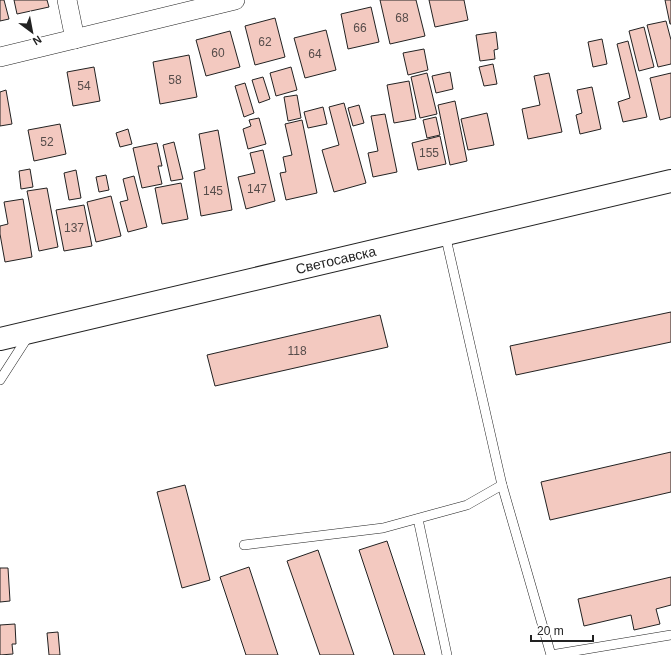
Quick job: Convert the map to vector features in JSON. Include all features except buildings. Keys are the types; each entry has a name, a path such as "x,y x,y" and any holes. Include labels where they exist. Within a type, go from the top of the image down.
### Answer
{"main road":[{"name":"Светосавска","path":"0,339 671,181"}],"street":[{"path":"67,0 75,39"},
{"path":"0,57 235,0"}],"lane":[{"path":"445,234 502,484 551,655 671,635"},
{"path":"0,380 31,332"},
{"path":"244,545 383,528 467,504 502,484"},
{"path":"418,519 448,655"}]}
